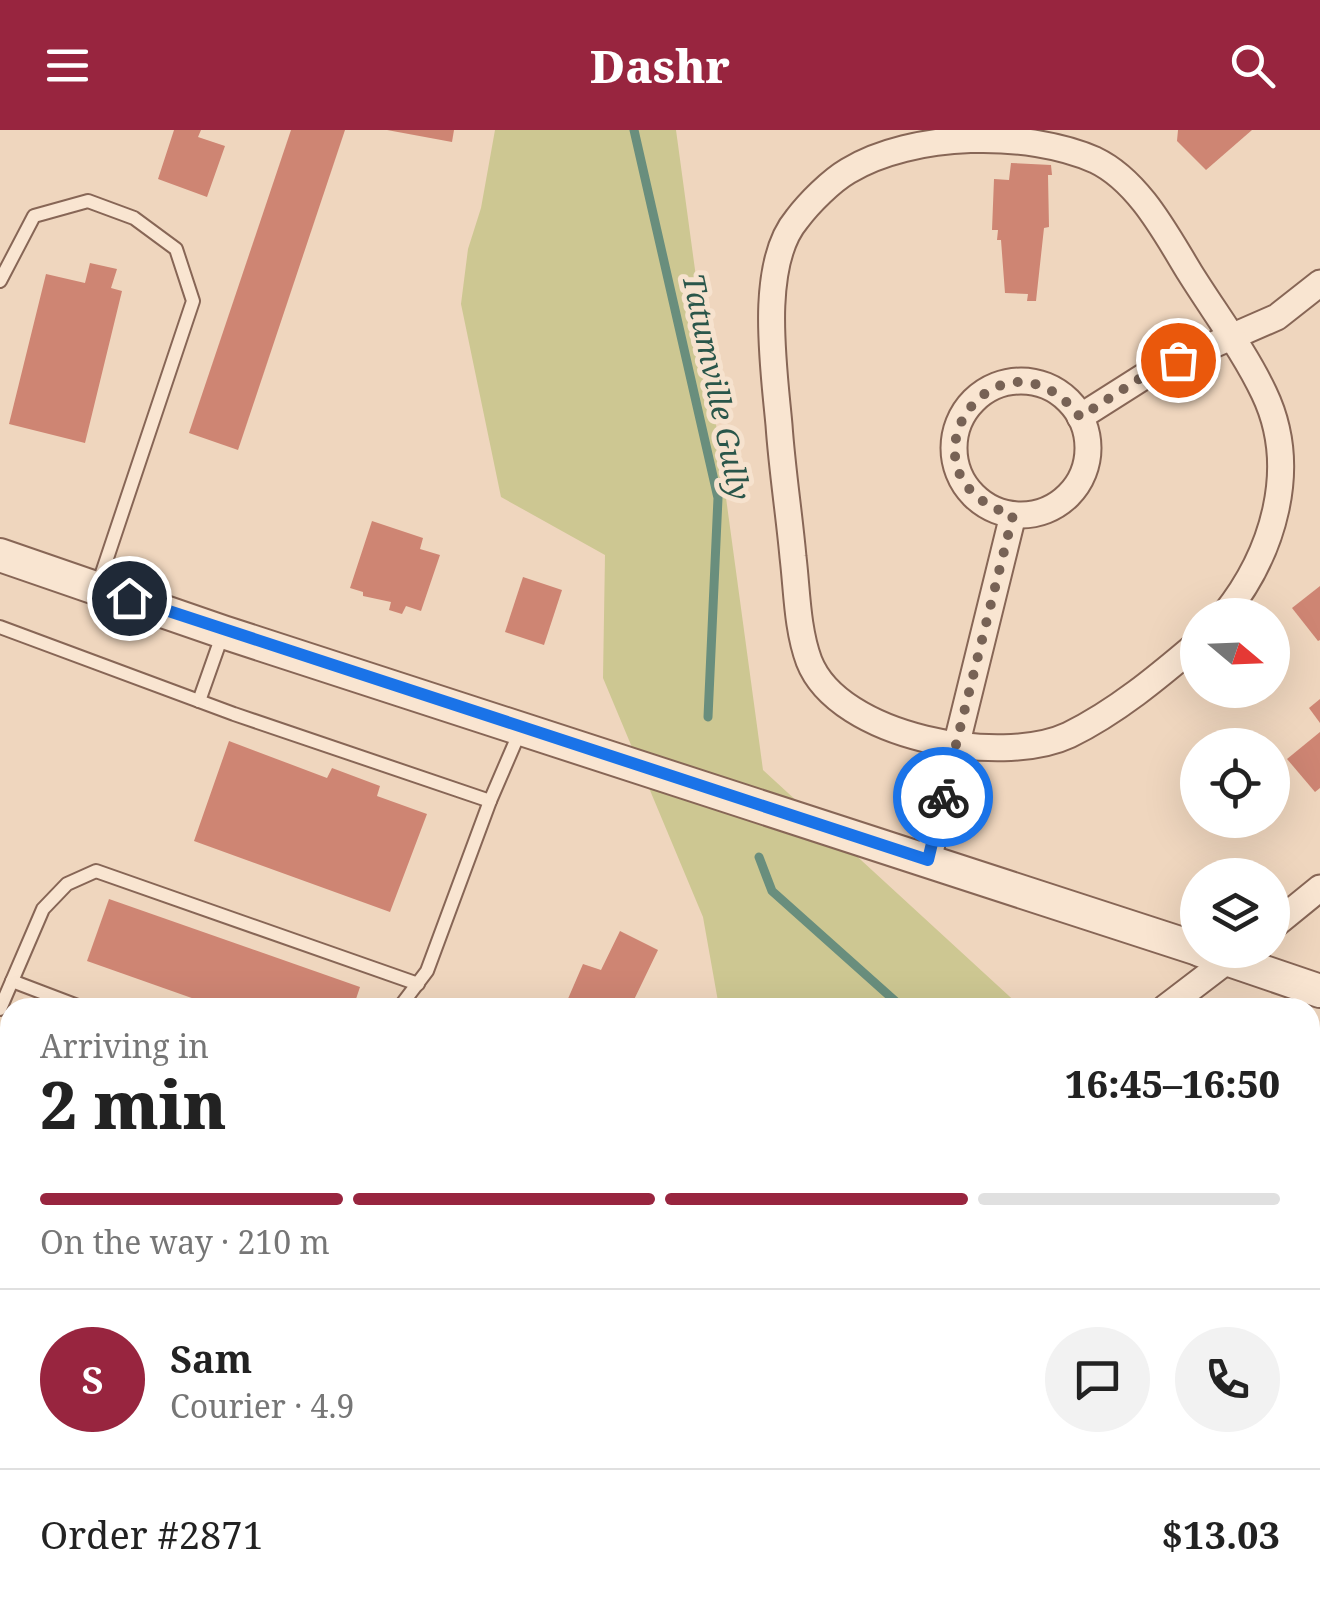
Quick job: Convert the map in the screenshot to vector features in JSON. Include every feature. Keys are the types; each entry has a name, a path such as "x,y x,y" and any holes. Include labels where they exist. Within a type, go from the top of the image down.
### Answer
{"street":[{"path":"1180,657 1125,700 1066,736 1012,749 984,748 893,730 864,717 822,682 810,661 799,616 773,354 772,298 778,260 794,221 848,171 910,147 966,138 1020,139 1062,147 1097,160 1126,180 1232,336 1264,394 1275,425 1280,484 1268,540 1235,598"},
{"path":"1080,417 1150,372 1276,317 1320,283"},
{"path":"1025,381 1047,386 1080,417 1087,436 1088,457 1070,494 1053,507 1034,514 1013,515 991,508 972,495 960,476 954,454 956,432 966,411 982,394 1002,384 1025,381"},
{"path":"928,860 1013,515"},
{"path":"0,555 223,632 1180,940"},
{"path":"1290,912 1320,888"},
{"path":"1174,998 1201,968"},
{"path":"1259,968 1320,991"}],"lane":[{"path":"0,281 34,216 88,202 134,218 176,249 193,300 98,587"},
{"path":"0,627 234,714 490,801"},
{"path":"200,701 223,632"},
{"path":"407,998 428,971 490,801 522,727"},
{"path":"5,998 43,909 67,884 96,870 418,984"},
{"path":"12,982 56,998"}],"shaded area":[{"path":"495,130 676,130 763,770 1011,998 717,998 703,917 603,678 605,555 501,497 461,304 468,249 481,208"}],"building":[{"path":"174,130 201,130 198,137 225,146 207,197 158,179"},
{"path":"291,130 345,130 238,450 189,433"},
{"path":"387,130 454,130 452,142"},
{"path":"1178,130 1252,130 1206,170 1177,141"},
{"path":"1011,163 1051,165 1049,227 1044,228 1036,301 1027,301 1028,294 1005,293 1001,240 997,240 998,230 992,230 994,179 1009,180"},
{"path":"90,263 117,269 111,288 122,291 85,443 9,424 46,274 85,283"},
{"path":"372,521 423,538 420,549 440,555 421,611 406,606 402,614 389,610 391,602 363,596 363,592 350,588"},
{"path":"523,577 562,590 544,645 505,632"},
{"path":"1320,586 1320,640 1318,641 1292,608"},
{"path":"1320,699 1320,723 1309,708"},
{"path":"1320,732 1320,788 1315,792 1290,763 1290,757"},
{"path":"229,741 327,778 332,768 380,786 377,796 427,814 390,912 194,841"},
{"path":"109,899 360,987 356,998 192,998 87,961"},
{"path":"620,931 658,950 635,998 568,998 583,964 601,970"}],"waterway":[{"name":"Tatumville Gully","path":"634,130 718,498 708,717"},
{"name":"Tatumville Gully","path":"759,857 772,891 892,998"}],"way so far":[{"path":"943,797 1013,515 991,508 972,495 960,476 954,454 956,432 966,411 982,394 1002,384 1025,381 1047,386 1066,398 1080,417 1150,372 1178,360"}],"route":[{"path":"129,598 223,632 928,860 943,797"}]}
